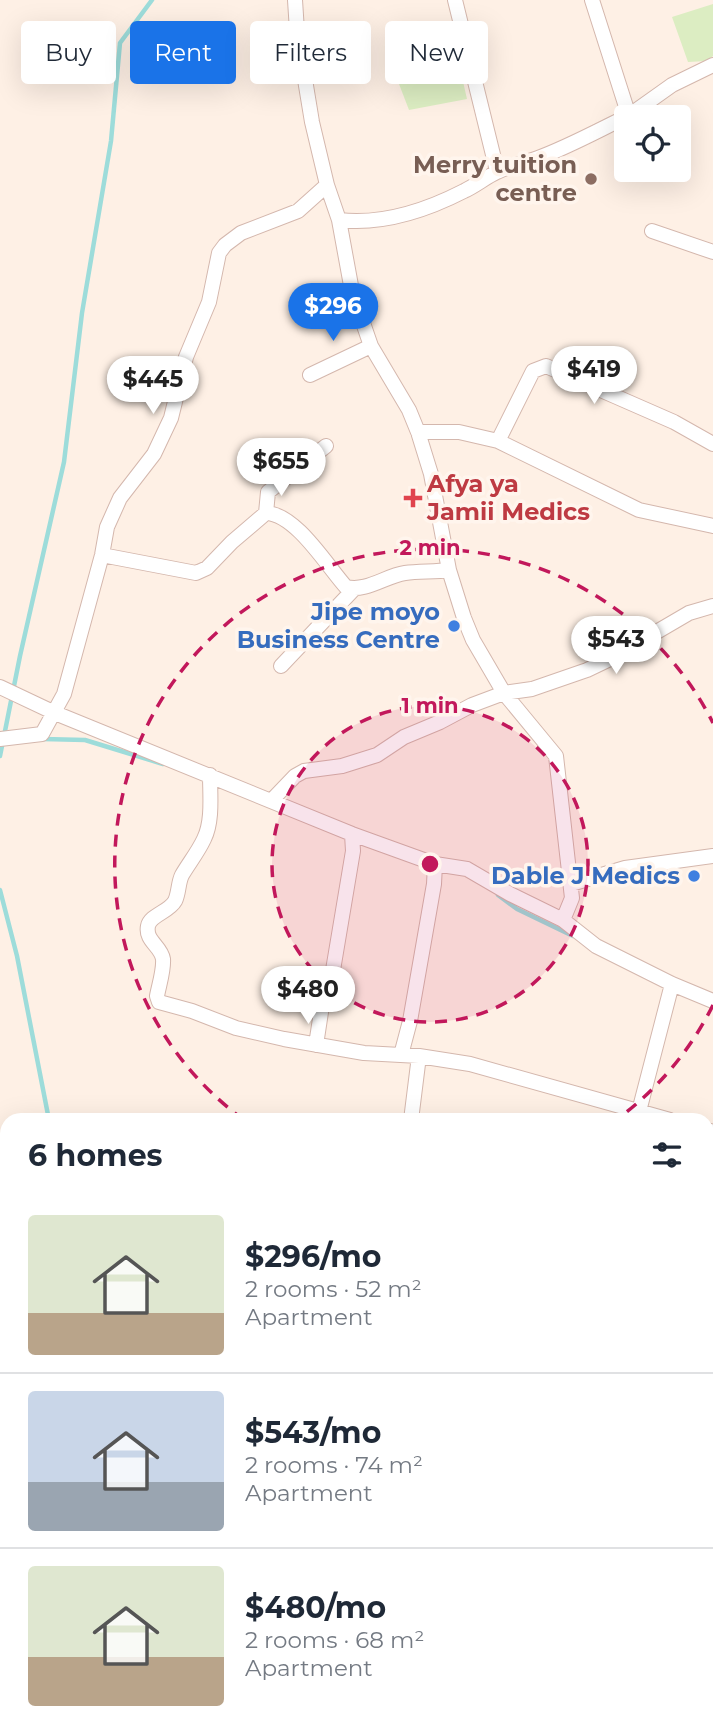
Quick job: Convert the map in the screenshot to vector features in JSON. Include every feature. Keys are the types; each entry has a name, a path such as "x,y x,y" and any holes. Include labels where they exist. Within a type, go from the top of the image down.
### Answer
{"street":[{"path":"295,0 310,109 327,185 339,220 352,291 372,345 409,410 418,432 431,474 449,570 473,640 503,693 556,756 572,898 563,920"},
{"path":"455,0 497,172"},
{"path":"592,0 623,105"},
{"path":"644,105 672,85 713,66"},
{"path":"339,220 354,222 410,213 442,202 497,172 541,157 614,123"},
{"path":"0,739 42,734 64,694 102,555 107,527 120,498 154,454 171,418 186,357 209,302 219,253 241,233 298,211 327,185"},
{"path":"652,231 713,251"},
{"path":"310,375 372,345"},
{"path":"498,440 533,371 546,366 674,422 713,444"},
{"path":"418,432 459,432 498,440 639,510 713,526"},
{"path":"102,555 196,573 207,569 232,542 266,513 268,492 326,446"},
{"path":"266,513 278,515 295,528 346,587 354,589"},
{"path":"281,666 354,589 404,573 449,570"},
{"path":"272,800 295,776 304,771 342,766 377,755 404,737 503,693 532,689 567,678 612,658 690,613 713,606"},
{"path":"0,687 55,713 352,834 435,864 467,869 563,920 596,946 713,1001"},
{"path":"209,775 210,805 206,836 181,877 175,900 169,909 151,920 148,925 149,938 161,952 163,960 157,996 159,1002 236,1028 316,1045 470,1064 628,1113"},
{"path":"316,1045 323,999 332,976 353,851 352,834"},
{"path":"571,884 625,868 713,856"},
{"path":"401,1055 410,1021 434,884 435,864"},
{"path":"639,1113 672,984"},
{"path":"412,1113 419,1056"}],"green space":[{"path":"713,4 713,56 707,61 688,62 672,17"},
{"path":"399,84 464,84 467,99 409,110"}],"waterway":[{"path":"0,756 64,462 82,313 111,141 120,43 152,0"},
{"path":"43,739 85,740 163,764"},
{"path":"0,890 17,956 48,1113"},
{"path":"498,895 517,909 573,936"}],"place":[{"name":"Merry tuition centre","path":"591,179"},
{"name":"Afya ya Jamii Medics","path":"413,498"},
{"name":"Jipe moyo Business Centre","path":"454,626"},
{"name":"Dable J Medics","path":"694,876"}]}
